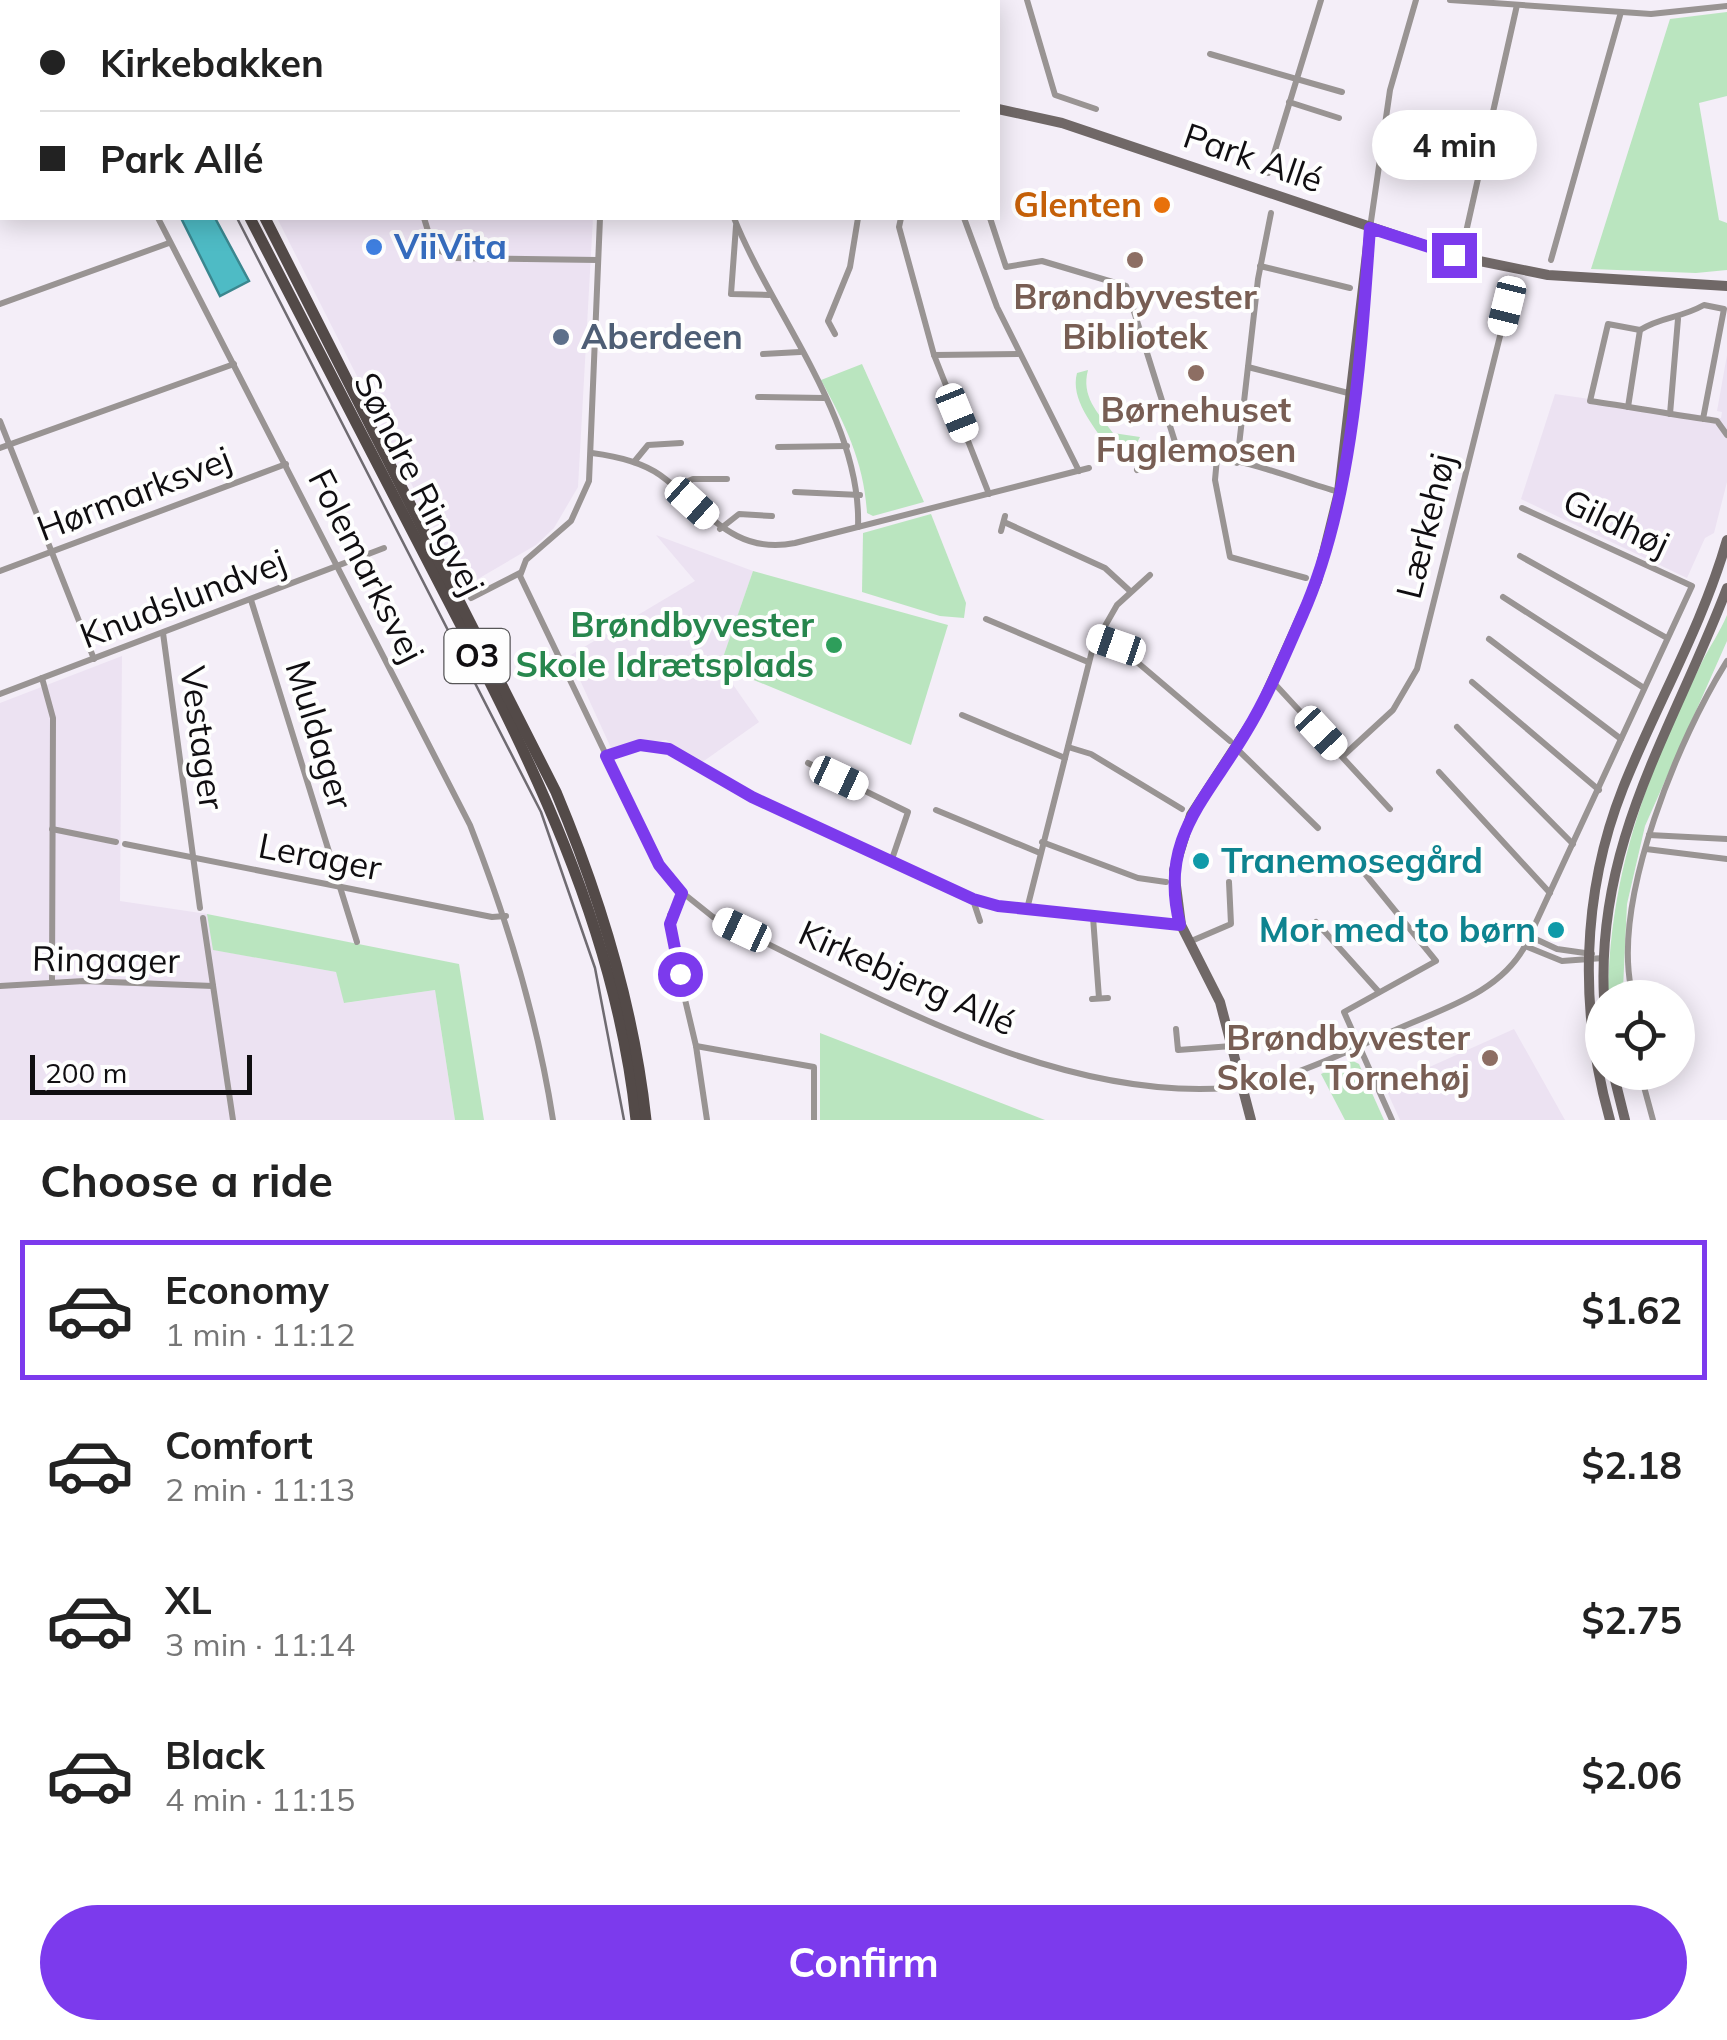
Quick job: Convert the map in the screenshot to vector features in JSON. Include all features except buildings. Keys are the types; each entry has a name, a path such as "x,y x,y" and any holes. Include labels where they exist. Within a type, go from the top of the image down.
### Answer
{"main road":[{"name":"Søndre Ringvej","path":"251,220 522,743 566,841 608,972 636,1120"},
{"name":"Søndre Ringvej","path":"266,220 556,792 592,885 617,969 646,1120"}],"street":[{"path":"1028,0 1055,94 1096,109"},
{"path":"1268,172 1321,0"},
{"path":"1251,1120 1220,1002 1180,925 1173,882 1182,834 1271,685 1317,580 1339,492 1390,90 1416,0"},
{"path":"1450,0 1621,12 1727,6"},
{"path":"1464,241 1518,5"},
{"path":"1551,260 1621,12"},
{"path":"1210,54 1342,92"},
{"path":"1289,102 1339,118"},
{"name":"Park Allé","path":"1000,109 1062,123 1460,257 1530,272 1668,283 1727,283"},
{"path":"1237,463 1260,266 1271,212"},
{"name":"Folemarksvej","path":"159,220 470,825 506,916 529,997 553,1120"},
{"path":"425,220 434,247 454,258 598,260"},
{"path":"471,598 520,572 526,560 571,521 586,491 592,453 600,220"},
{"path":"835,334 828,322 850,266 858,220"},
{"path":"901,220 902,240 934,355 988,494"},
{"path":"965,220 1018,354 1079,471"},
{"path":"991,220 1006,266 1042,261 1126,286 1175,442"},
{"path":"736,221 731,294 770,296"},
{"path":"736,221 847,446 860,495 858,527"},
{"path":"0,304 169,243"},
{"path":"1260,266 1350,288"},
{"name":"Lærkehøj","path":"1343,756 1393,710 1417,669 1513,284"},
{"path":"1703,419 1724,309 1706,304 1678,320 1658,318 1640,330 1608,324 1590,401 1670,414 1716,421 1727,436"},
{"path":"1670,414 1678,320"},
{"path":"1628,407 1640,330"},
{"path":"763,354 800,352"},
{"path":"934,355 1018,354"},
{"path":"0,448 234,364"},
{"path":"1248,367 1352,394"},
{"path":"758,397 824,398"},
{"path":"0,421 94,659"},
{"path":"634,462 648,445 681,443"},
{"path":"778,447 847,446"},
{"path":"592,453 634,462 675,487 736,539 776,546 1089,468"},
{"path":"1137,470 1176,454 1216,458 1339,492"},
{"path":"1216,458 1215,480 1230,557 1306,578"},
{"name":"Hørmarksvej","path":"0,572 286,464"},
{"path":"675,487 693,479 726,479"},
{"path":"795,492 860,495"},
{"name":"Gildhøj","path":"1242,1086 1358,1046 1480,991 1507,970 1525,946 1692,586 1522,508"},
{"path":"720,529 739,514 772,516"},
{"path":"1001,532 1004,519 1105,568 1130,591"},
{"path":"1610,1120 1592,1035 1588,958 1596,885 1614,814 1724,560 1727,540"},
{"name":"Knudslundvej","path":"0,694 384,548"},
{"name":"Gildhøj","path":"1520,556 1668,638"},
{"name":"Kirkebjerg Allé","path":"520,572 659,865 682,893 724,922 956,1031 1023,1057 1124,1082 1242,1086"},
{"path":"1027,910 1088,662 1097,638 1130,591 1150,575"},
{"path":"1604,980 1610,887 1628,819 1727,588"},
{"path":"1503,597 1644,688"},
{"name":"Muldager","path":"251,600 357,942"},
{"path":"986,619 1088,662"},
{"name":"Vestager","path":"162,633 200,908"},
{"path":"1097,638 1116,645 1233,745 1318,828"},
{"path":"1489,639 1621,739"},
{"path":"1631,980 1632,914 1649,836 1727,661"},
{"path":"42,678 53,718 52,982"},
{"path":"1472,682 1598,790"},
{"path":"1271,685 1343,756 1390,810"},
{"path":"962,715 1065,758"},
{"path":"1457,726 1573,844"},
{"path":"606,756 640,745 669,749 752,797 973,899 1027,910 1180,925"},
{"path":"1068,746 1091,754 1182,809"},
{"path":"808,763 908,812 891,862"},
{"path":"1439,772 1550,893"},
{"path":"936,810 1040,853"},
{"name":"Lerager","path":"52,829 492,917 506,916"},
{"path":"1649,836 1727,839"},
{"path":"1042,842 1138,878 1166,882"},
{"path":"1646,849 1727,859"},
{"path":"1366,875 1436,961 1344,1012 1392,1120"},
{"path":"1188,943 1231,924 1229,882"},
{"path":"682,893 670,915 670,936 696,1046 707,1120"},
{"path":"973,899 980,922"},
{"path":"1093,917 1100,998"},
{"name":"Ringager","path":"203,918 234,1120"},
{"path":"1316,922 1380,992"},
{"path":"1529,936 1557,950 1588,958"},
{"path":"1525,946 1556,959 1603,958"},
{"name":"Ringager","path":"0,986 52,982 212,986"},
{"path":"1176,1029 1178,1050 1232,1046"},
{"path":"696,1046 814,1066 814,1120"},
{"path":"1618,1090 1625,1120"},
{"path":"1645,1090 1653,1120"}],"shaded area":[{"path":"278,220 593,220 578,487 554,528 536,545 471,583 458,576"},
{"path":"1727,355 1727,482 1714,533 1705,538 1687,578 1521,499 1555,394 1721,418 1722,412 1717,411"},
{"path":"656,535 753,571 720,666 759,722 701,763 666,740 611,748 569,656 695,581"},
{"path":"122,656 120,901 207,914 214,950 336,972 345,1003 435,990 455,1120 0,1120 0,703"},
{"name":"Brøndbyvester Skole, Tornehøj","path":"1514,1029 1565,1120 1400,1120 1385,1087"}],"green space":[{"path":"1727,12 1727,96 1699,103 1719,220 1727,223 1727,270 1696,273 1591,269 1670,19"},
{"path":"862,364 924,502 873,516 867,513 852,444 821,380"},
{"path":"1088,370 1087,388 1096,411 1113,433 1140,437 1136,445 1107,446 1090,421 1076,383 1077,373"},
{"path":"931,514 966,603 964,618 940,616 862,592 863,533"},
{"name":"Brøndbyvester Skole Idrætsplads","path":"753,571 948,625 911,745 720,666"},
{"path":"1727,615 1727,641 1645,826 1627,904 1623,980 1609,980 1616,903 1636,821 1665,742"},
{"path":"207,914 459,964 484,1120 455,1120 435,990 344,1003 336,972 213,950"},
{"path":"820,1033 1045,1120 820,1120"},
{"path":"1351,1060 1359,1064 1384,1120 1345,1120 1321,1074"}],"water":[{"path":"182,220 216,220 249,281 220,296"}],"tram line":[{"path":"238,220 541,812 595,968 624,1120"}],"place":[{"name":"Glenten","path":"1162,205"},
{"name":"ViiVita","path":"374,247"},
{"name":"Brøndbyvester Bibliotek","path":"1135,260"},
{"name":"Aberdeen","path":"561,337"},
{"name":"Børnehuset Fuglemosen","path":"1196,373"},
{"name":"Brøndbyvester Skole Idrætsplads","path":"834,645"},
{"name":"Tranemosegård","path":"1201,861"},
{"name":"Mor med to børn","path":"1556,930"},
{"name":"Brøndbyvester Skole, Tornehøj","path":"1490,1058"}],"route":[{"path":"680,974 670,936 670,915 682,893 659,865 606,756 640,745 669,749 752,797 973,899 998,906 1180,925 1173,882 1182,834 1258,712 1317,580 1328,542 1348,427 1370,228 1454,255"}]}
